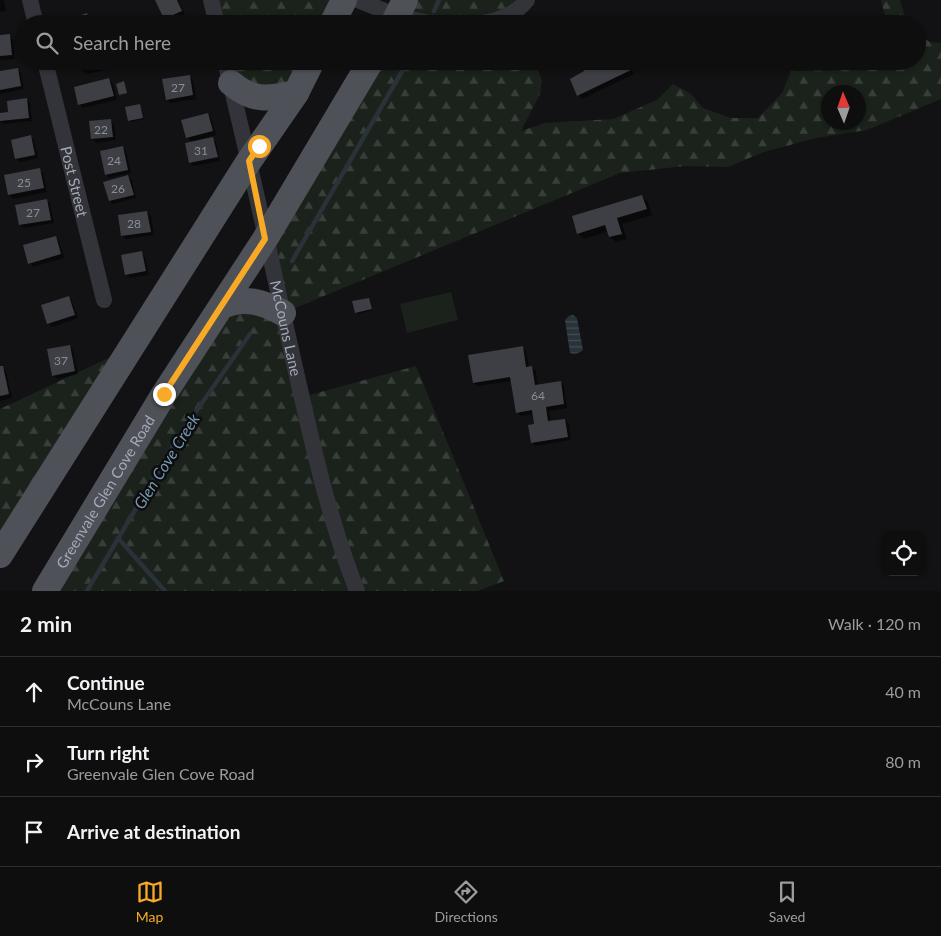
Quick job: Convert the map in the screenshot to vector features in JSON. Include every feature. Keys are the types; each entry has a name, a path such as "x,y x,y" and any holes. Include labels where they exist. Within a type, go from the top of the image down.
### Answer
{"main road":[{"path":"336,15 344,0"},
{"path":"0,555 249,161 296,93 308,70"},
{"name":"Greenvale Glen Cove Road","path":"45,591 164,394 265,239 366,70"},
{"path":"228,72 248,95 258,97 296,93"},
{"path":"222,306 230,302 251,300 263,303 283,313"}],"street":[{"path":"30,0 34,15"},
{"path":"211,0 214,15"},
{"path":"358,0 398,13"},
{"path":"508,15 527,0"},
{"name":"Post Street","path":"47,70 104,300"},
{"name":"McCouns Lane","path":"228,72 326,499 357,591"}],"green space":[{"path":"211,0 344,0 336,15 215,15"},
{"path":"407,0 517,0 517,15 399,15"},
{"path":"881,0 900,0 904,15 885,15"},
{"path":"926,40 941,43 941,99 867,130 816,138 764,152 728,167 685,166 620,173 283,313 302,397 416,366 504,581 477,591 45,591 222,306 273,308 265,239 368,70 538,70 542,80 540,94 521,131 545,123 613,119 657,100 673,84 691,94 703,108 731,118 758,118 782,93 791,71 926,70"},
{"path":"231,70 308,70 296,93 247,95"},
{"path":"451,292 458,320 407,333 400,304"},
{"path":"132,347 0,555 0,409"}],"shaded area":[{"path":"573,315 577,318 583,350 574,354 570,353 565,320"}],"building":[{"path":"155,0 177,0 182,11 173,15 162,15"},
{"path":"10,34 12,55 0,56 0,35"},
{"path":"15,68 18,70 21,86 0,90 0,71"},
{"path":"631,70 577,96 570,79 584,71"},
{"path":"190,75 193,95 166,100 162,79"},
{"path":"109,78 114,96 78,105 74,87"},
{"path":"124,81 127,93 119,95 116,84"},
{"path":"27,98 29,118 0,121 0,113 8,112 7,101"},
{"path":"140,104 143,118 128,121 125,107"},
{"path":"208,113 213,131 186,138 181,120"},
{"path":"111,119 113,137 91,139 89,121"},
{"path":"31,135 35,155 15,159 11,140"},
{"path":"213,137 218,157 189,163 185,143"},
{"path":"123,146 128,170 105,175 100,151"},
{"path":"40,168 44,188 8,195 4,175"},
{"path":"128,175 134,195 109,201 103,182"},
{"path":"642,195 647,209 617,218 622,234 609,237 605,225 577,234 572,216"},
{"path":"47,199 51,220 19,225 15,205"},
{"path":"147,211 151,232 121,236 118,215"},
{"path":"56,236 61,254 28,264 23,245"},
{"path":"142,251 146,271 125,275 121,255"},
{"path":"69,296 75,315 47,324 41,305"},
{"path":"369,298 372,309 355,313 352,301"},
{"path":"70,345 75,371 52,376 47,349"},
{"path":"523,346 526,367 532,366 535,385 561,381 564,404 546,407 548,421 565,419 568,437 531,443 528,425 534,424 532,410 516,413 510,377 473,383 468,355"},
{"path":"0,366 3,366 9,394 0,396"}],"waterway":[{"name":"Glen Cove Creek","path":"434,11 439,0"},
{"name":"Glen Cove Creek","path":"292,261 403,70"},
{"name":"Glen Cove Creek","path":"87,591 179,436 250,334"},
{"path":"118,538 165,591"}],"route":[{"path":"164,394 265,239 249,161 259,146"}]}
